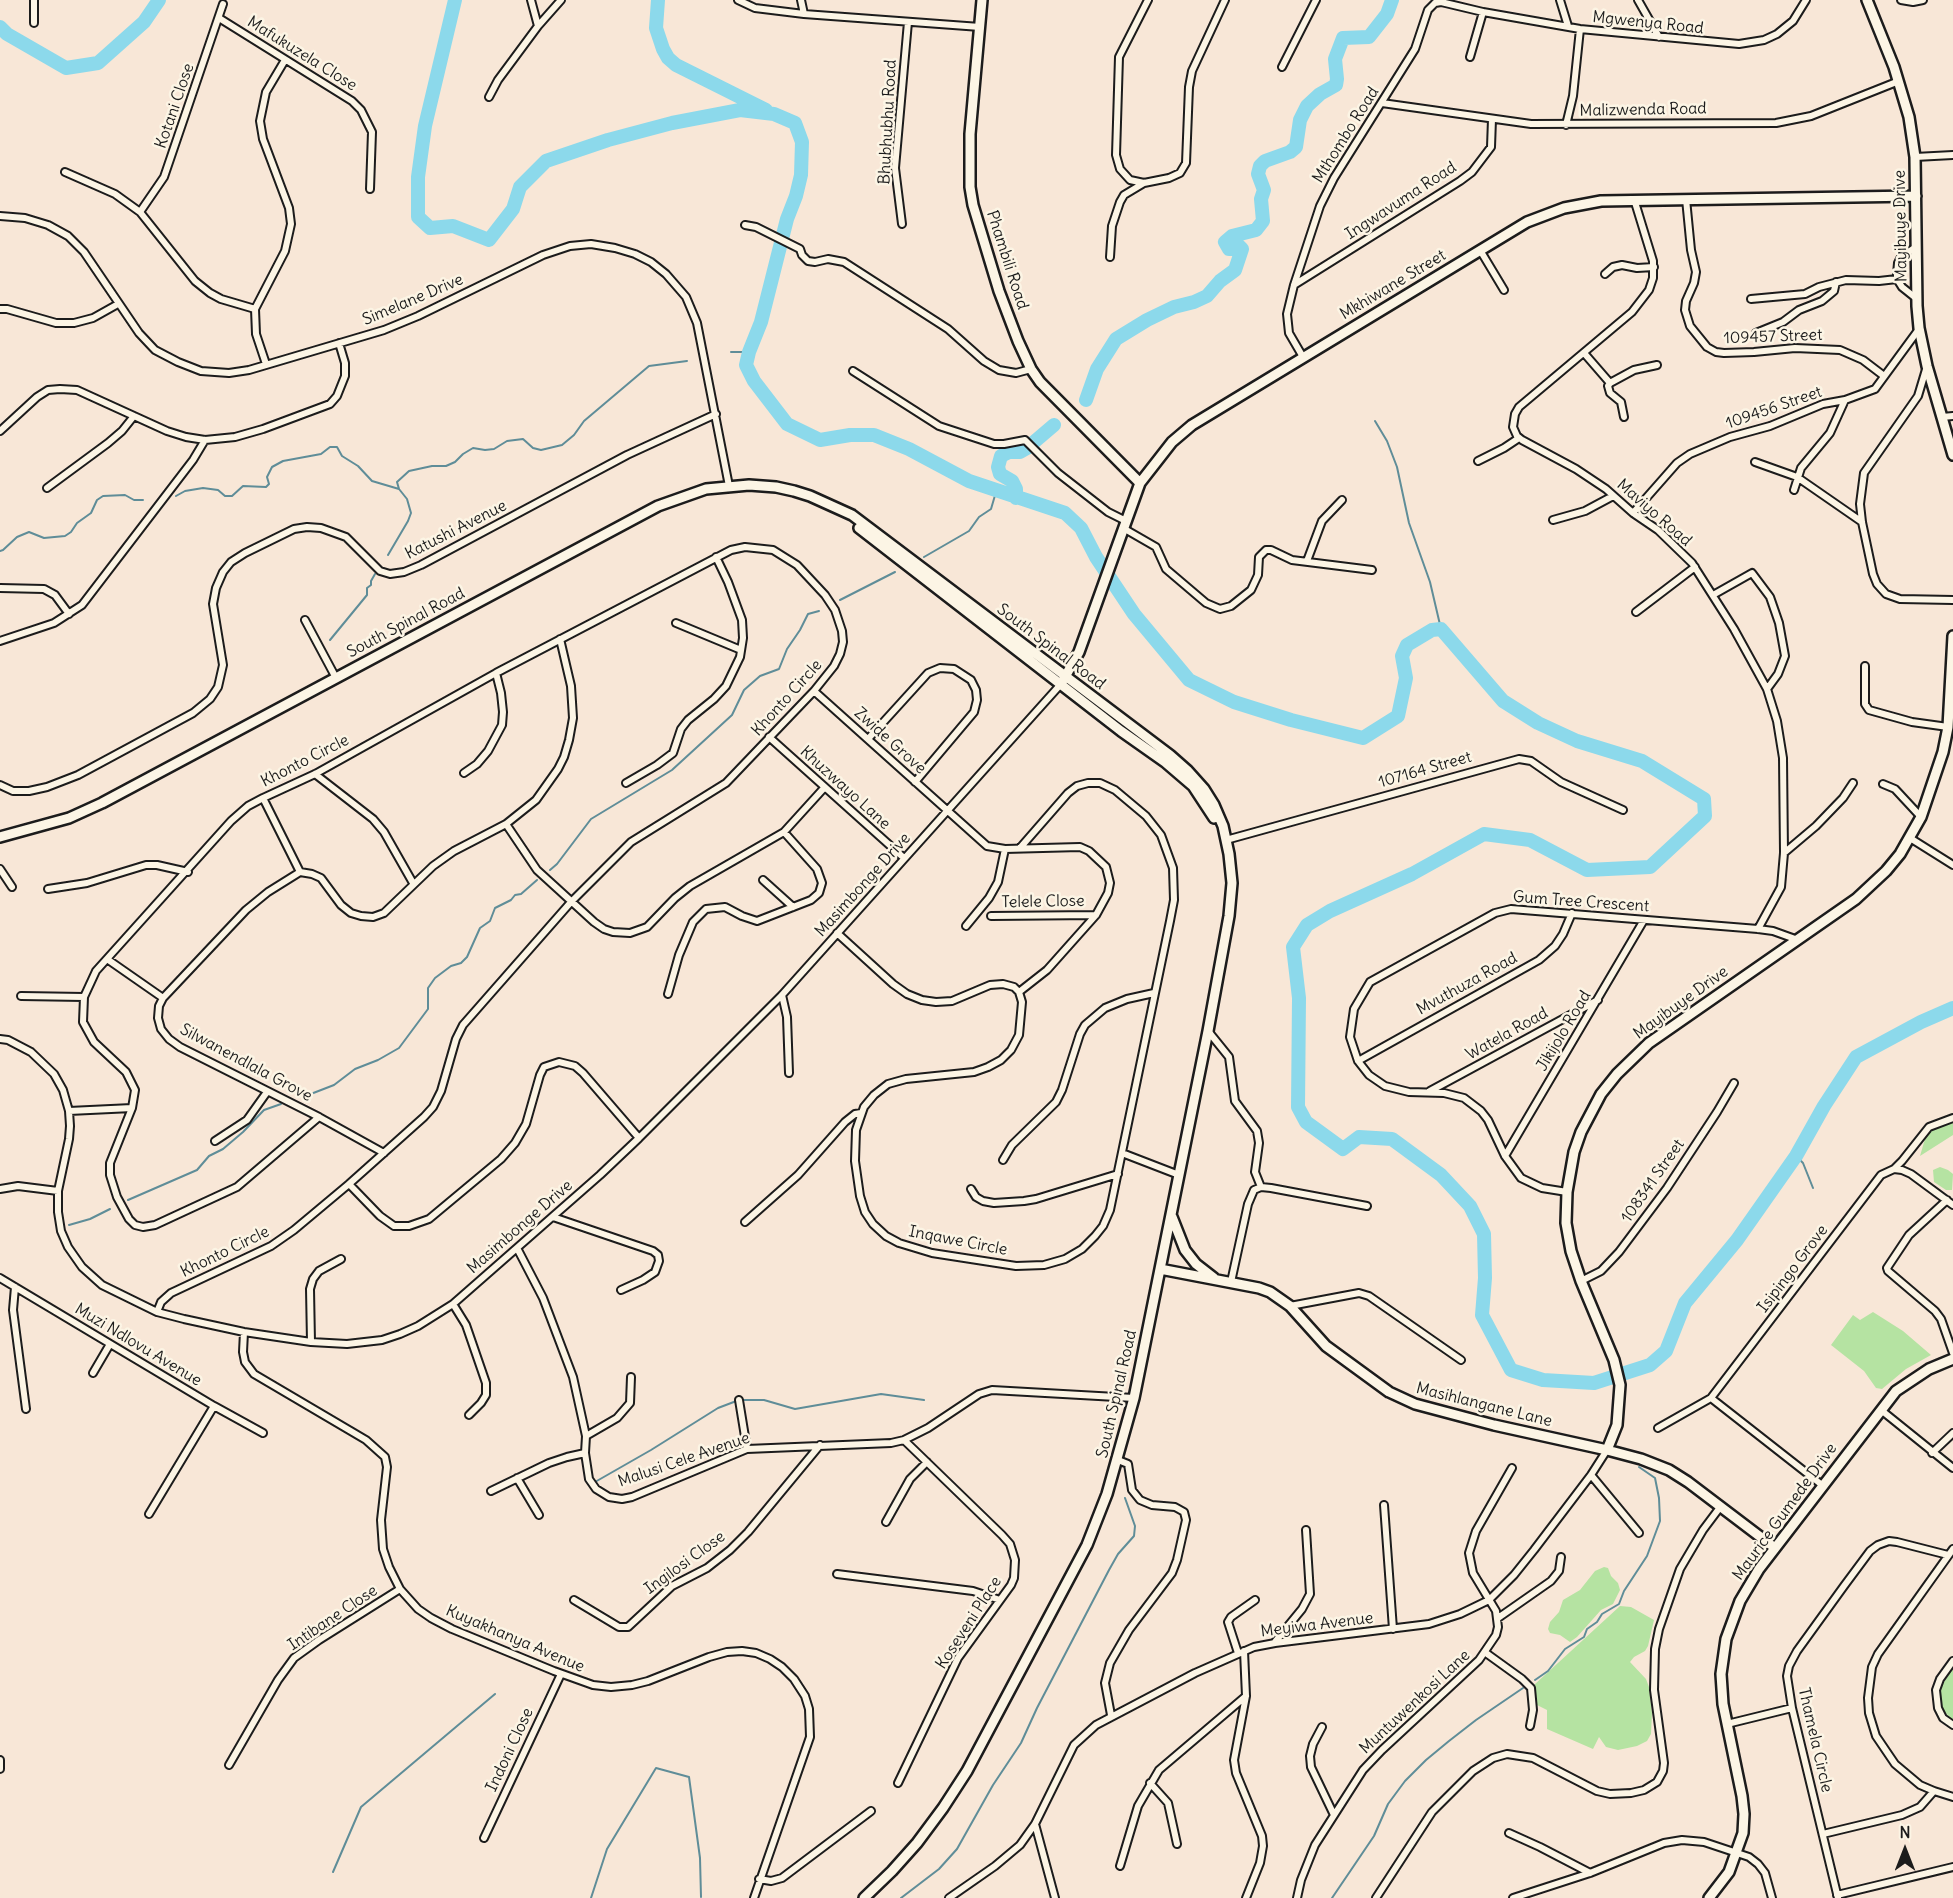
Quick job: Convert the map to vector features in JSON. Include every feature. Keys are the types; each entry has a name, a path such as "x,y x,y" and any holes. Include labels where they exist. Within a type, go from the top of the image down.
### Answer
{"street":[{"path":"34,0 34,23"},
{"path":"531,0 538,26"},
{"path":"489,97 498,80 538,26 561,0"},
{"path":"738,0 755,8 804,14 980,27"},
{"path":"801,0 804,14"},
{"name":"Phambili Road","path":"982,0 970,134 970,188 999,291 1031,369 1052,395 1140,483"},
{"path":"1148,0 1119,57 1116,155 1120,169 1130,180 1144,183 1158,182 1180,173 1186,163 1189,87 1192,70 1225,0"},
{"path":"1282,67 1316,0"},
{"path":"1560,0 1568,26"},
{"path":"1638,0 1659,37"},
{"name":"Mgwenya Road","path":"1435,1 1580,29 1739,44 1764,40 1786,28 1806,0"},
{"path":"1901,0 1913,2 1923,0"},
{"name":"Mthombo Road","path":"1303,357 1289,333 1287,314 1294,285 1325,193 1415,49 1428,10 1435,1"},
{"name":"Mayibuye Drive","path":"1870,1 1899,81 1909,117 1915,157 1919,328 1927,366 1953,454"},
{"name":"Kotani Close","path":"140,212 164,177 223,4"},
{"path":"1470,57 1483,12"},
{"name":"Mafukuzela Close","path":"219,18 352,101 362,110 372,132 370,189"},
{"name":"Bhubhubhu Road","path":"902,224 895,168 908,22"},
{"path":"1566,125 1573,96 1580,29"},
{"path":"266,364 256,334 255,309 285,251 291,224 289,208 263,140 260,121 266,92 285,60"},
{"name":"Malizwenda Road","path":"1382,103 1531,124 1788,122 1811,116 1899,81"},
{"name":"Ingwavuma Road","path":"1294,285 1460,181 1472,171 1491,147 1492,119"},
{"path":"1915,157 1953,155"},
{"path":"65,172 115,194 140,212 195,281 210,293 221,299 255,309"},
{"path":"1110,257 1112,226 1120,202 1124,195 1144,183"},
{"name":"Mkhiwane Street","path":"1063,681 1077,658 1140,483 1172,442 1192,425 1527,222 1564,208 1601,201 1916,196"},
{"name":"109457 Street","path":"1686,199 1691,250 1696,272 1685,310 1690,326 1703,343 1716,352 1724,353 1795,348 1837,349 1863,360 1884,376"},
{"path":"1478,461 1519,438 1513,422 1519,407 1632,312 1643,300 1653,278 1654,267 1651,250 1634,200"},
{"name":"Simelane Drive","path":"0,216 32,220 48,225 68,236 84,252 139,333 155,350 178,362 201,370 229,373 249,370 384,330 418,316 543,255 570,246 591,244 635,254 651,262 666,274 686,297 697,323 729,486"},
{"path":"745,225 759,228 796,247 808,261 828,259 844,262 948,329 984,362 999,370 1017,373 1031,369"},
{"path":"1916,247 1901,257 1898,263 1897,279 1902,287 1917,299"},
{"path":"1480,250 1504,290"},
{"path":"1605,273 1613,267 1622,265 1637,268 1654,267"},
{"path":"1751,299 1805,294 1848,279 1879,281 1897,279"},
{"path":"1756,333 1783,322 1799,310 1822,301 1834,291 1836,282"},
{"path":"0,309 56,323 75,323 93,318 118,304"},
{"name":"109456 Street","path":"1633,513 1677,463 1690,454 1730,437 1770,426 1823,404 1845,400 1875,389 1919,328"},
{"path":"0,431 37,397 48,390 60,389 77,390 167,431 186,437 204,440 235,437 330,404 337,396 345,376 345,363 339,343"},
{"path":"1584,353 1610,383"},
{"path":"1624,417 1622,402 1610,393 1608,386 1634,370 1657,365"},
{"path":"1927,366 1918,396 1864,473 1860,504 1873,574 1877,584 1886,594 1900,599 1953,600"},
{"path":"853,371 939,426 994,444 1024,440 1059,473 1108,512 1123,529 1156,547 1166,570 1206,603 1220,609 1231,606 1251,590 1258,575 1259,557 1266,550 1292,560 1372,570"},
{"path":"1794,490 1801,468 1830,433 1845,400"},
{"name":"Katushi Avenue","path":"0,785 13,791 29,791 78,775 193,713 210,699 218,687 223,665 213,604 216,588 223,572 231,562 245,553 294,529 321,528 346,537 380,571 390,574 404,572 422,565 627,455 716,414"},
{"path":"47,488 108,443 134,416"},
{"path":"1942,417 1953,416"},
{"name":"Maviyo Road","path":"1519,438 1576,469 1613,496 1658,530 1695,567 1767,689 1777,721 1783,758 1784,853 1781,888 1758,929"},
{"path":"0,641 54,623 69,614 93,593 193,460 204,440"},
{"path":"1755,462 1797,477 1862,522"},
{"name":"South Spinal Road","path":"0,837 69,818 102,803 658,506 699,491 729,486 776,487 810,496 852,516 1063,681 1187,770 1204,789 1223,826 1232,884 1229,916 1172,1215 1134,1398 1118,1460 1087,1545 967,1771 917,1844 864,1898"},
{"path":"1554,520 1585,511 1613,496"},
{"path":"1307,561 1322,521 1342,500"},
{"name":"Khonto Circle","path":"157,1311 161,1302 171,1293 271,1246 294,1230 349,1184 433,1107 441,1091 456,1039 463,1025 571,902 631,842 726,783 814,691 834,666 843,642 838,619 825,595 797,565 773,550 745,547 731,550 496,673 315,774 248,806 231,821 188,872 96,971 84,996 82,1015 87,1031 94,1042 126,1072 133,1082 135,1090 132,1108 110,1163 110,1174 117,1197 129,1219 135,1225 155,1226 237,1187 319,1118"},
{"path":"626,783 673,753 681,729 688,720 714,699 726,686 734,672 743,638 740,613 716,557"},
{"path":"1636,612 1695,567"},
{"path":"1713,595 1752,573 1770,597 1779,623 1785,656 1778,674 1767,689"},
{"path":"0,588 44,589 54,595 69,614"},
{"path":"304,621 336,678"},
{"path":"676,623 741,650"},
{"name":"Mayibuye Drive","path":"1607,1450 1617,1425 1620,1384 1614,1360 1581,1281 1568,1238 1567,1192 1574,1152 1581,1132 1601,1094 1617,1074 1649,1043 1798,940 1886,871 1910,838 1921,817 1936,777 1948,727 1953,636"},
{"path":"107,958 163,998 246,910 268,892 300,872 321,878 351,913 373,916 384,913 413,883 454,851 506,824 536,800 558,769 569,740 573,718 571,686 560,639"},
{"path":"1865,666 1865,704 1869,710 1912,722 1948,727"},
{"path":"868,739 928,673 940,668 954,669 971,680 976,690 977,700 974,712 967,724 915,782"},
{"path":"464,773 477,764 488,751 502,725 504,712 496,673"},
{"name":"Masimbonge Drive","path":"0,1039 8,1040 31,1052 45,1064 63,1090 69,1111 69,1139 58,1191 61,1231 68,1247 82,1267 102,1285 157,1311 244,1332 311,1342 347,1344 382,1340 418,1326 453,1304 639,1138 782,995 1063,681"},
{"name":"Zwide Grove","path":"814,691 987,846 1005,849"},
{"name":"Khuzwayo Lane","path":"769,737 904,858"},
{"name":"107164 Street","path":"1225,837 1519,759 1531,761 1561,782 1623,810"},
{"path":"315,774 373,819 384,832 413,883"},
{"name":"Inqawe Circle","path":"1019,992 1022,1002 1019,1035 1011,1050 1001,1060 974,1072 906,1079 888,1084 874,1095 861,1113 856,1130 854,1158 860,1196 865,1212 873,1224 886,1236 899,1243 932,1252 1016,1266 1044,1265 1082,1249 1103,1226 1110,1210 1174,900 1173,868 1161,836 1146,816 1115,790 1100,783 1077,786 1068,793 1020,848"},
{"path":"1784,853 1816,826 1843,798 1853,783"},
{"path":"1883,784 1895,789 1921,817"},
{"path":"506,824 537,870 571,902 604,929 630,933 647,927 690,886 784,832 824,788"},
{"path":"262,798 300,872"},
{"path":"668,994 679,955 693,922 706,909 725,907 757,921 811,900 819,893 822,883 817,869 784,832"},
{"path":"1910,838 1953,865"},
{"path":"837,933 893,984 907,994 922,1000 936,1002 952,1000 990,985 1003,984 1014,987 1019,992 1047,970 1096,915 1108,893 1110,883 1106,867 1099,858 1080,847 1005,849 998,882 989,898 966,926"},
{"path":"48,889 87,883 146,865 164,866 188,872"},
{"path":"0,869 12,887"},
{"path":"763,880 793,907"},
{"name":"Gum Tree Crescent","path":"1358,1061 1350,1038 1351,1026 1354,1009 1370,982 1503,910 1522,909 1758,929 1773,931 1798,940"},
{"name":"Mvuthuza Road","path":"1358,1061 1539,960 1555,946 1572,913"},
{"name":"Telele Close","path":"990,916 1096,915"},
{"name":"Jikijolo Road","path":"1505,1156 1644,920"},
{"path":"1003,1160 1012,1145 1056,1102 1085,1025 1105,1008 1127,999 1154,993"},
{"path":"782,995 787,1017 789,1072"},
{"path":"21,996 84,996"},
{"name":"Silwanendlala Grove","path":"163,998 159,1006 160,1029 180,1047 384,1153"},
{"name":"Watela Road","path":"1429,1092 1598,1000"},
{"path":"1208,1031 1229,1057 1235,1101 1257,1131 1259,1143 1255,1172 1261,1187"},
{"path":"1358,1061 1369,1075 1386,1086 1409,1092 1457,1095 1472,1103 1488,1120 1515,1172 1527,1182 1542,1188 1567,1192"},
{"path":"349,1184 380,1216 394,1226 409,1226 429,1219 501,1159 515,1143 526,1124 544,1067 559,1062 575,1066 584,1073 639,1138"},
{"name":"108341 Street","path":"1581,1281 1601,1271 1619,1252 1667,1188 1734,1083"},
{"path":"215,1141 247,1120 267,1092"},
{"path":"69,1111 132,1108"},
{"path":"745,1222 798,1175 845,1122 855,1114 861,1113"},
{"name":"Isipingo Grove","path":"1658,1428 1712,1398 1876,1181 1902,1161 1926,1130 1953,1118"},
{"path":"1122,1153 1179,1175"},
{"path":"1894,1169 1911,1174 1950,1202 1909,1235 1888,1264 1888,1269 1935,1311 1941,1319 1953,1353"},
{"path":"971,1189 976,1197 983,1201 994,1203 1024,1201 1118,1174"},
{"path":"0,1189 18,1186 58,1191"},
{"path":"1232,1282 1248,1204 1254,1190 1261,1187 1366,1206"},
{"path":"1172,1215 1185,1251 1215,1280"},
{"path":"553,1216 653,1251 658,1255 659,1261 655,1272 621,1290"},
{"name":"Malusi Cele Avenue","path":"517,1248 543,1298 576,1386 586,1436 587,1473 592,1485 609,1497 622,1499 632,1497 747,1449 891,1443 904,1440 928,1428 979,1394 992,1390 1134,1398"},
{"path":"311,1342 310,1289 313,1279 319,1271 340,1259"},
{"name":"Masihlangane Lane","path":"1160,1269 1232,1282 1270,1292 1290,1306 1326,1347 1401,1398 1432,1410 1607,1450 1641,1459 1669,1470 1721,1506 1775,1548"},
{"name":"Muzi Ndlovu Avenue","path":"0,1278 263,1433"},
{"path":"15,1287 12,1310 27,1409"},
{"path":"1290,1306 1359,1293 1369,1296 1461,1360"},
{"path":"453,1304 466,1325 486,1383 486,1395 469,1415"},
{"name":"Kuyakhanya Avenue","path":"244,1332 245,1362 254,1374 366,1440 385,1458 387,1467 381,1535 388,1566 400,1589 418,1609 431,1618 452,1629 593,1685 611,1687 632,1685 709,1657 742,1651 756,1653 770,1659 794,1679 805,1696 809,1709 810,1737 754,1898"},
{"path":"93,1373 110,1344"},
{"name":"Maurice Gumede Drive","path":"1709,1898 1729,1872 1743,1833 1742,1796 1723,1704 1721,1674 1732,1618 1759,1569 1896,1391 1915,1376 1953,1359"},
{"path":"586,1436 617,1418 630,1404 632,1377"},
{"path":"1712,1398 1822,1485"},
{"path":"739,1400 747,1449"},
{"path":"149,1514 214,1406"},
{"path":"1881,1410 1953,1468"},
{"path":"1932,1453 1953,1433"},
{"name":"Koseveni Place","path":"898,1783 958,1658 1011,1585 1015,1571 1014,1552 1010,1544 904,1440"},
{"name":"Ingilosi Close","path":"574,1600 619,1627 627,1627 672,1586 707,1568 730,1550 748,1532 820,1445"},
{"name":"Meyiwa Avenue","path":"949,1898 1009,1856 1020,1845 1035,1824 1074,1745 1086,1732 1111,1716 1195,1672 1241,1652 1275,1642 1430,1624 1489,1600 1514,1575 1591,1475 1607,1450"},
{"path":"491,1491 567,1457 585,1453"},
{"path":"1111,1716 1106,1683 1110,1663 1128,1630 1172,1573 1178,1560 1186,1520 1184,1512 1180,1509 1152,1505 1140,1500 1132,1490 1128,1464 1118,1460"},
{"path":"886,1522 910,1479 927,1462"},
{"path":"1512,1467 1476,1531 1469,1553 1473,1573 1498,1618 1551,1581 1559,1571 1561,1557"},
{"path":"1591,1475 1639,1533"},
{"path":"518,1478 539,1515"},
{"path":"1384,1505 1393,1629"},
{"path":"1376,1898 1432,1812 1473,1771 1493,1758 1508,1754 1533,1758 1597,1791 1610,1794 1638,1791 1657,1782 1664,1771 1654,1690 1655,1649 1659,1629 1680,1569 1703,1530 1721,1506"},
{"path":"1275,1642 1302,1609 1310,1594 1306,1530"},
{"name":"Thamela Circle","path":"1837,1897 1792,1708 1787,1676 1791,1660 1870,1551 1878,1545 1889,1541 1948,1555"},
{"path":"1953,1549 1878,1654 1872,1667 1868,1698 1872,1724 1882,1748 1903,1772 1920,1785 1953,1797"},
{"path":"837,1574 973,1591 1000,1600"},
{"name":"Intibane Close","path":"229,1765 278,1680 294,1658 400,1589"},
{"path":"1246,1898 1260,1863 1263,1846 1262,1836 1236,1773 1234,1760 1246,1696 1241,1652 1228,1622 1231,1617 1255,1600"},
{"name":"Muntuwenkosi Lane","path":"1297,1898 1300,1880 1315,1845 1372,1760 1486,1653 1496,1635 1498,1618"},
{"name":"Muntuwenkosi Lane","path":"1486,1653 1527,1683 1533,1694 1530,1726"},
{"path":"1953,1661 1940,1679 1936,1690 1938,1708 1943,1718 1953,1725"},
{"name":"Indoni Close","path":"484,1838 561,1674"},
{"path":"1120,1866 1134,1817 1150,1783 1168,1761 1246,1696"},
{"path":"1727,1724 1792,1708"},
{"path":"1322,1727 1313,1744 1310,1756 1311,1767 1334,1815"},
{"path":"0,1760 0,1769"},
{"path":"1150,1783 1168,1803 1176,1844"},
{"path":"1823,1834 1902,1815 1920,1807 1934,1791"},
{"path":"759,1879 771,1881 782,1878 871,1811"},
{"path":"1035,1824 1055,1898"},
{"path":"1509,1833 1590,1873"},
{"path":"1513,1898 1590,1873 1674,1840 1693,1840 1737,1852 1758,1864 1765,1873 1772,1898"},
{"path":"1837,1897 1953,1868"}],"green space":[{"path":"1953,1121 1953,1135 1920,1156 1927,1132"},
{"path":"1940,1167 1953,1174 1952,1190 1946,1190 1934,1182 1933,1170"},
{"path":"1873,1312 1903,1331 1931,1355 1906,1369 1882,1389 1876,1388 1864,1371 1831,1345 1853,1315 1860,1320"},
{"path":"1604,1567 1608,1568 1620,1590 1613,1604 1601,1610 1570,1642 1560,1635 1550,1633 1548,1629 1550,1622 1559,1612 1563,1600 1580,1590 1595,1571"},
{"path":"1620,1606 1631,1607 1654,1620 1648,1646 1630,1662 1646,1679 1649,1687 1652,1713 1651,1734 1647,1741 1637,1746 1618,1750 1606,1747 1599,1737 1593,1749 1547,1729 1547,1710 1537,1705 1534,1685"},
{"path":"1953,1668 1953,1721 1943,1710 1940,1695 1942,1685"}],"waterway":[{"path":"0,27 7,34 66,68 98,63 144,22 159,0"},
{"path":"455,0 425,126 418,177 418,217 430,228 453,226 489,240 513,209 520,187 546,161 608,140 672,123 740,110 774,114 795,123 802,142 801,175 787,219 761,322 746,365 754,381 787,424 820,440 850,435 874,435 909,449 969,481 1065,513 1081,528 1096,557 1134,614 1189,680 1234,702 1291,720 1363,738 1398,716 1406,678 1402,656 1407,645 1432,630 1441,629 1503,701 1538,723 1577,741 1642,761 1704,799 1705,816 1650,867 1587,870 1530,840 1484,834 1412,874 1330,911 1307,925 1293,947 1299,998 1298,1107 1306,1122 1343,1149 1359,1137 1392,1139 1441,1175 1470,1206 1484,1234 1485,1278 1482,1315 1511,1370 1543,1380 1594,1383 1650,1365 1666,1351 1685,1303 1737,1240 1796,1156 1824,1106 1856,1057 1921,1022 1953,1008"},
{"path":"658,0 656,28 668,58 676,65 766,110"},
{"path":"1086,400 1097,369 1116,339 1174,307 1207,296 1220,281 1235,270 1242,249 1238,245 1229,249 1225,242 1232,236 1256,230 1263,221 1261,199 1264,190 1258,174 1260,166 1265,161 1290,152 1296,147 1300,120 1307,106 1320,94 1336,85 1335,59 1343,38 1369,37 1387,14 1392,0"},
{"path":"731,352 749,352"},
{"path":"388,555 411,513 407,499 399,489 397,482 409,471 432,466 446,466 473,448 494,449 507,441 523,439 533,448 541,450 562,445 574,435 584,421 649,366 687,361"},
{"path":"1375,421 1387,441 1397,467 1409,523 1430,582 1441,629"},
{"path":"1016,498 1016,489 1012,481 1000,474 998,467 1001,456 1027,448 1054,425"},
{"path":"176,496 185,491 203,488 218,490 225,496 232,496 243,486 266,487 269,484 267,477 272,467 283,461 321,454 330,447 337,447 342,456 358,466 372,481 399,489"},
{"path":"924,557 969,531 979,517 991,509 996,492"},
{"path":"0,551 17,537 29,532 44,538 65,536 91,513 97,500 103,496 125,495 134,500 143,500"},
{"path":"840,600 895,572"},
{"path":"330,640 367,595 367,588 371,585 375,574"},
{"path":"550,870 591,819 672,770 732,715 744,690 760,676 779,669 787,649 808,614 819,611"},
{"path":"303,1097 334,1085 355,1069 399,1048 428,1009 428,988 435,978 467,957 480,928 490,921 495,908 511,900 515,895 521,894 537,880"},
{"path":"128,1200 197,1170 209,1156 223,1149 264,1110 281,1104"},
{"path":"1796,1156 1803,1163 1813,1188"},
{"path":"69,1225 90,1219 110,1209"},
{"path":"595,1482 718,1408 739,1400 764,1400 795,1409 881,1394 924,1400"},
{"path":"1535,1680 1548,1671 1565,1649 1584,1637 1587,1629 1597,1622 1602,1614 1619,1604 1624,1591 1647,1556 1660,1521 1659,1498 1655,1478 1639,1467"},
{"path":"901,1898 939,1869 957,1849 993,1785 1021,1743 1109,1570 1118,1554 1134,1536 1135,1526 1125,1498"},
{"path":"1332,1898 1374,1836 1388,1804 1405,1781 1449,1741 1523,1688"},
{"path":"333,1872 361,1807 495,1694"},
{"path":"591,1898 607,1849 656,1768 689,1777 700,1858 701,1897"}]}
